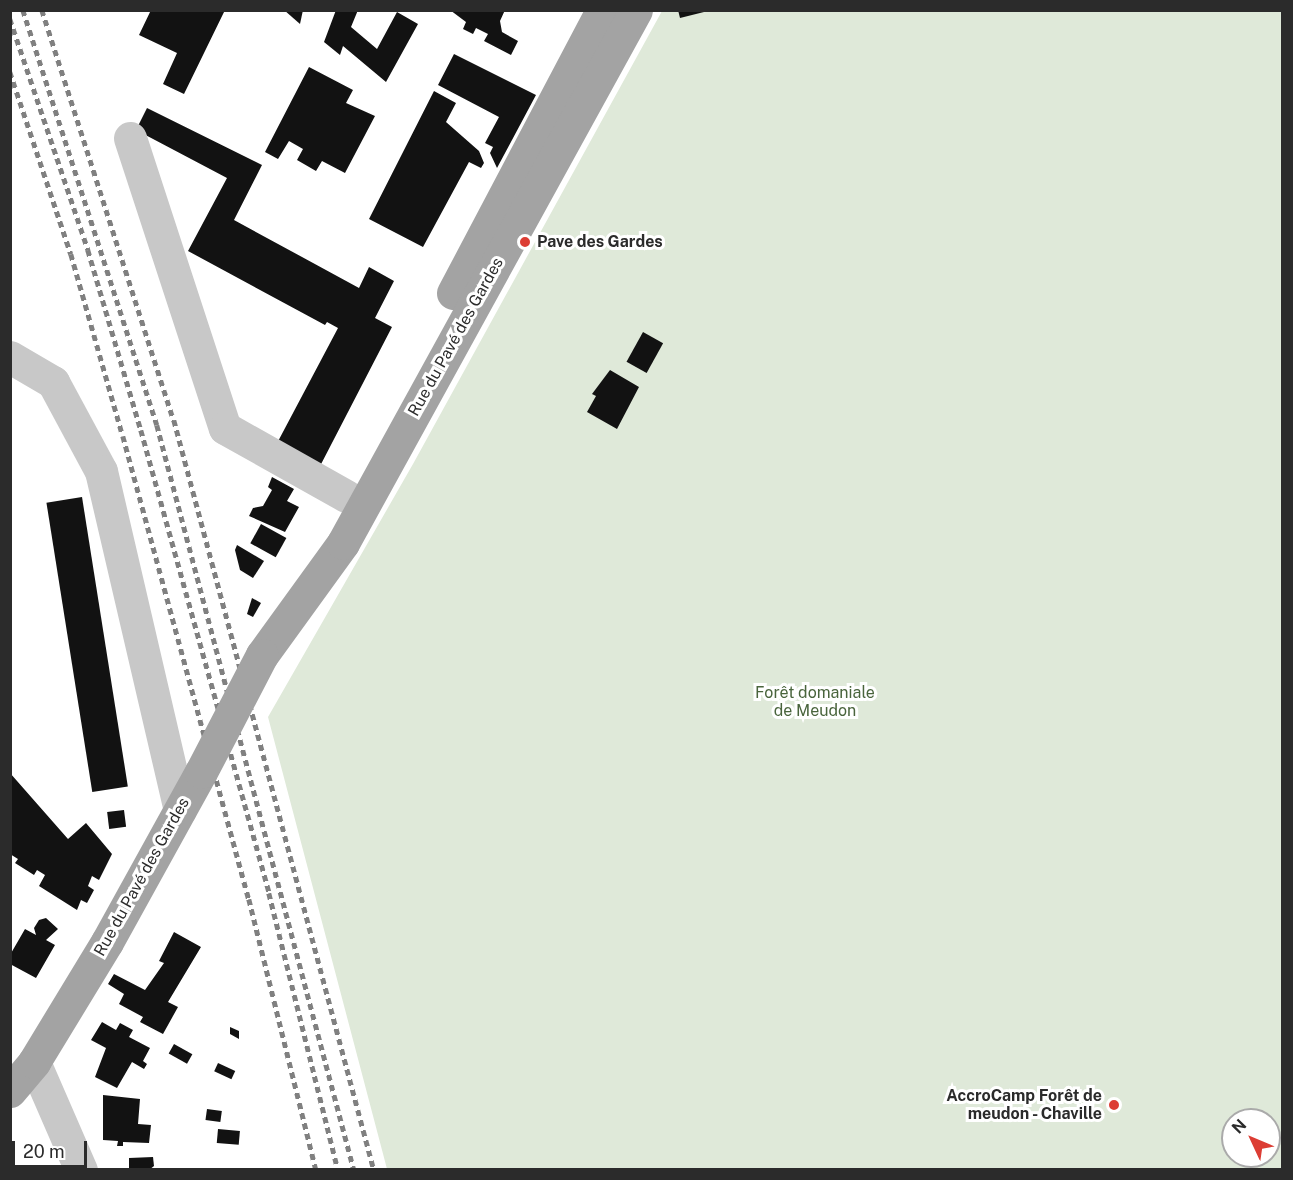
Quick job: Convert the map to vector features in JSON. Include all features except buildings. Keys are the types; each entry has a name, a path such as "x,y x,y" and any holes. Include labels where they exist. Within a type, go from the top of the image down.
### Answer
{"main road":[{"name":"Rue du Pavé des Gardes","path":"10,1091 34,1062 107,942 201,772 261,655 277,615 346,496 602,10"},
{"name":"Rue du Pavé des Gardes","path":"261,655 343,543 636,10"}],"street":[{"path":"130,138 225,428 346,496"},
{"path":"10,357 53,381 101,471 180,810"},
{"path":"34,1062 81,1170"}],"green space":[{"name":"Forêt domaniale de Meudon","path":"662,11 1282,11 1282,1169 387,1169 268,717 413,464"}],"railway":[{"path":"23,10 157,425 354,1170"},
{"path":"42,10 174,420 374,1170"},
{"path":"10,19 88,250 141,430 269,893 338,1170"},
{"path":"10,72 71,254 123,436 249,899 316,1170"}],"place":[{"name":"Pave des Gardes","path":"525,242"},
{"name":"AccroCamp Forêt de meudon - Chaville","path":"1114,1105"}]}
